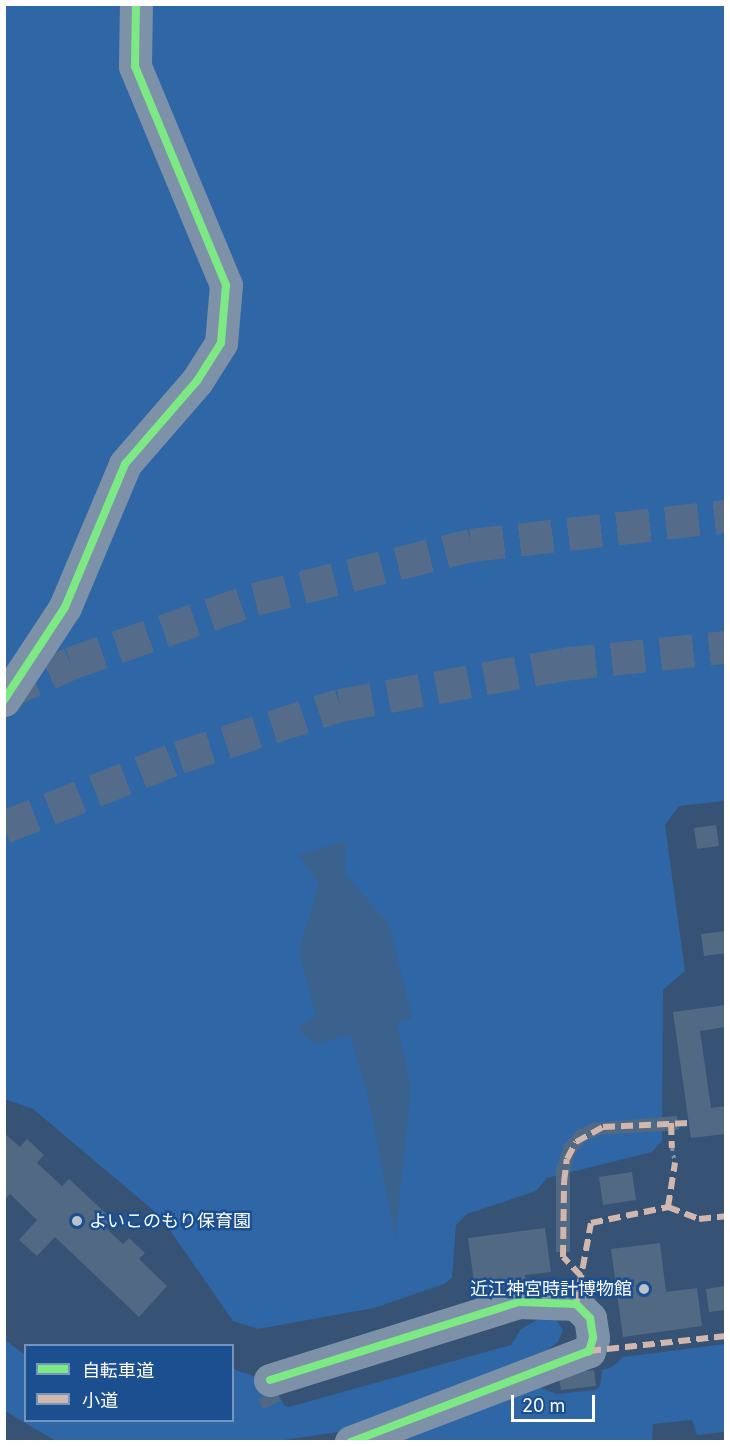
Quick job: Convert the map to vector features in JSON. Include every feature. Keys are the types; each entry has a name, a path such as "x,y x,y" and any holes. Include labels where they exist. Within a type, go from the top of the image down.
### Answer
{"street":[{"path":"4,700 64,607 125,464 197,381 221,343 226,285 135,66 136,4"},
{"path":"270,1380 519,1302 576,1304 590,1318 593,1338 590,1351 351,1442"}],"path":[{"path":"672,1148 675,1163"}],"shaded area":[{"path":"5,5 725,5 725,801 679,806 665,825 685,971 663,990 662,1141 652,1152 547,1178 536,1191 467,1214 456,1225 452,1278 444,1284 374,1308 258,1329 233,1321 160,1216 33,1109 5,1099"},
{"path":"345,841 345,874 389,925 412,1018 397,1022 411,1090 395,1238 369,1099 350,1035 314,1044 297,1028 316,1016 299,951 319,884 299,855"},
{"path":"555,1318 563,1330 558,1342 547,1350 338,1432 271,1442 56,1441 5,1411 4,1339 24,1354 24,1422 234,1422 234,1369 273,1383 284,1405 289,1407 511,1345 521,1329 539,1319"},
{"path":"725,1344 725,1432 697,1435 692,1420 653,1424 652,1441 388,1442 535,1385 557,1394 595,1390 600,1386 602,1370 612,1367 623,1357"}],"building":[{"path":"716,825 719,846 697,849 694,828"},
{"path":"726,931 726,953 704,956 701,934"},
{"path":"726,1005 726,1027 700,1031 711,1108 726,1106 726,1134 691,1138 673,1012"},
{"path":"677,1116 679,1130 599,1135 586,1141 574,1155 570,1174 570,1252 556,1252 556,1169 564,1145 577,1130 593,1123"},
{"path":"4,1133 20,1147 27,1139 44,1155 37,1163 62,1186 69,1179 112,1219 105,1227 123,1244 129,1238 145,1253 139,1259 167,1286 139,1317 55,1237 37,1256 19,1240 37,1220 10,1194 4,1200"},
{"path":"632,1172 636,1200 603,1205 599,1177"},
{"path":"545,1228 551,1272 525,1275 526,1284 503,1287 502,1278 474,1282 468,1238"},
{"path":"660,1243 666,1292 697,1288 702,1326 623,1337 611,1249"},
{"path":"726,1286 726,1310 709,1312 706,1289"},
{"path":"594,1370 596,1386 561,1390 558,1374"},
{"path":"277,1391 280,1401 263,1409 258,1399"}],"tunnel":[{"path":"4,693 71,663 255,599 471,545 726,516"},
{"path":"4,827 179,757 340,705 563,664 726,647"}],"marked path":[{"path":"671,1123 672,1148"},
{"path":"581,1276 563,1257 564,1182 567,1159 576,1142 603,1127 689,1123"},
{"path":"668,1207 675,1163"},
{"path":"576,1304 591,1223 668,1207 699,1219 726,1216"},
{"path":"589,1351 726,1336"}],"cycle path":[{"path":"4,700 65,607 125,464 197,381 221,343 226,285 135,66 136,4"},
{"path":"270,1380 519,1302 576,1304 590,1318 593,1338 589,1351 351,1442"}],"place":[{"name":"よいこのもり保育園","path":"77,1221"},
{"name":"近江神宮時計博物館","path":"644,1289"}]}
